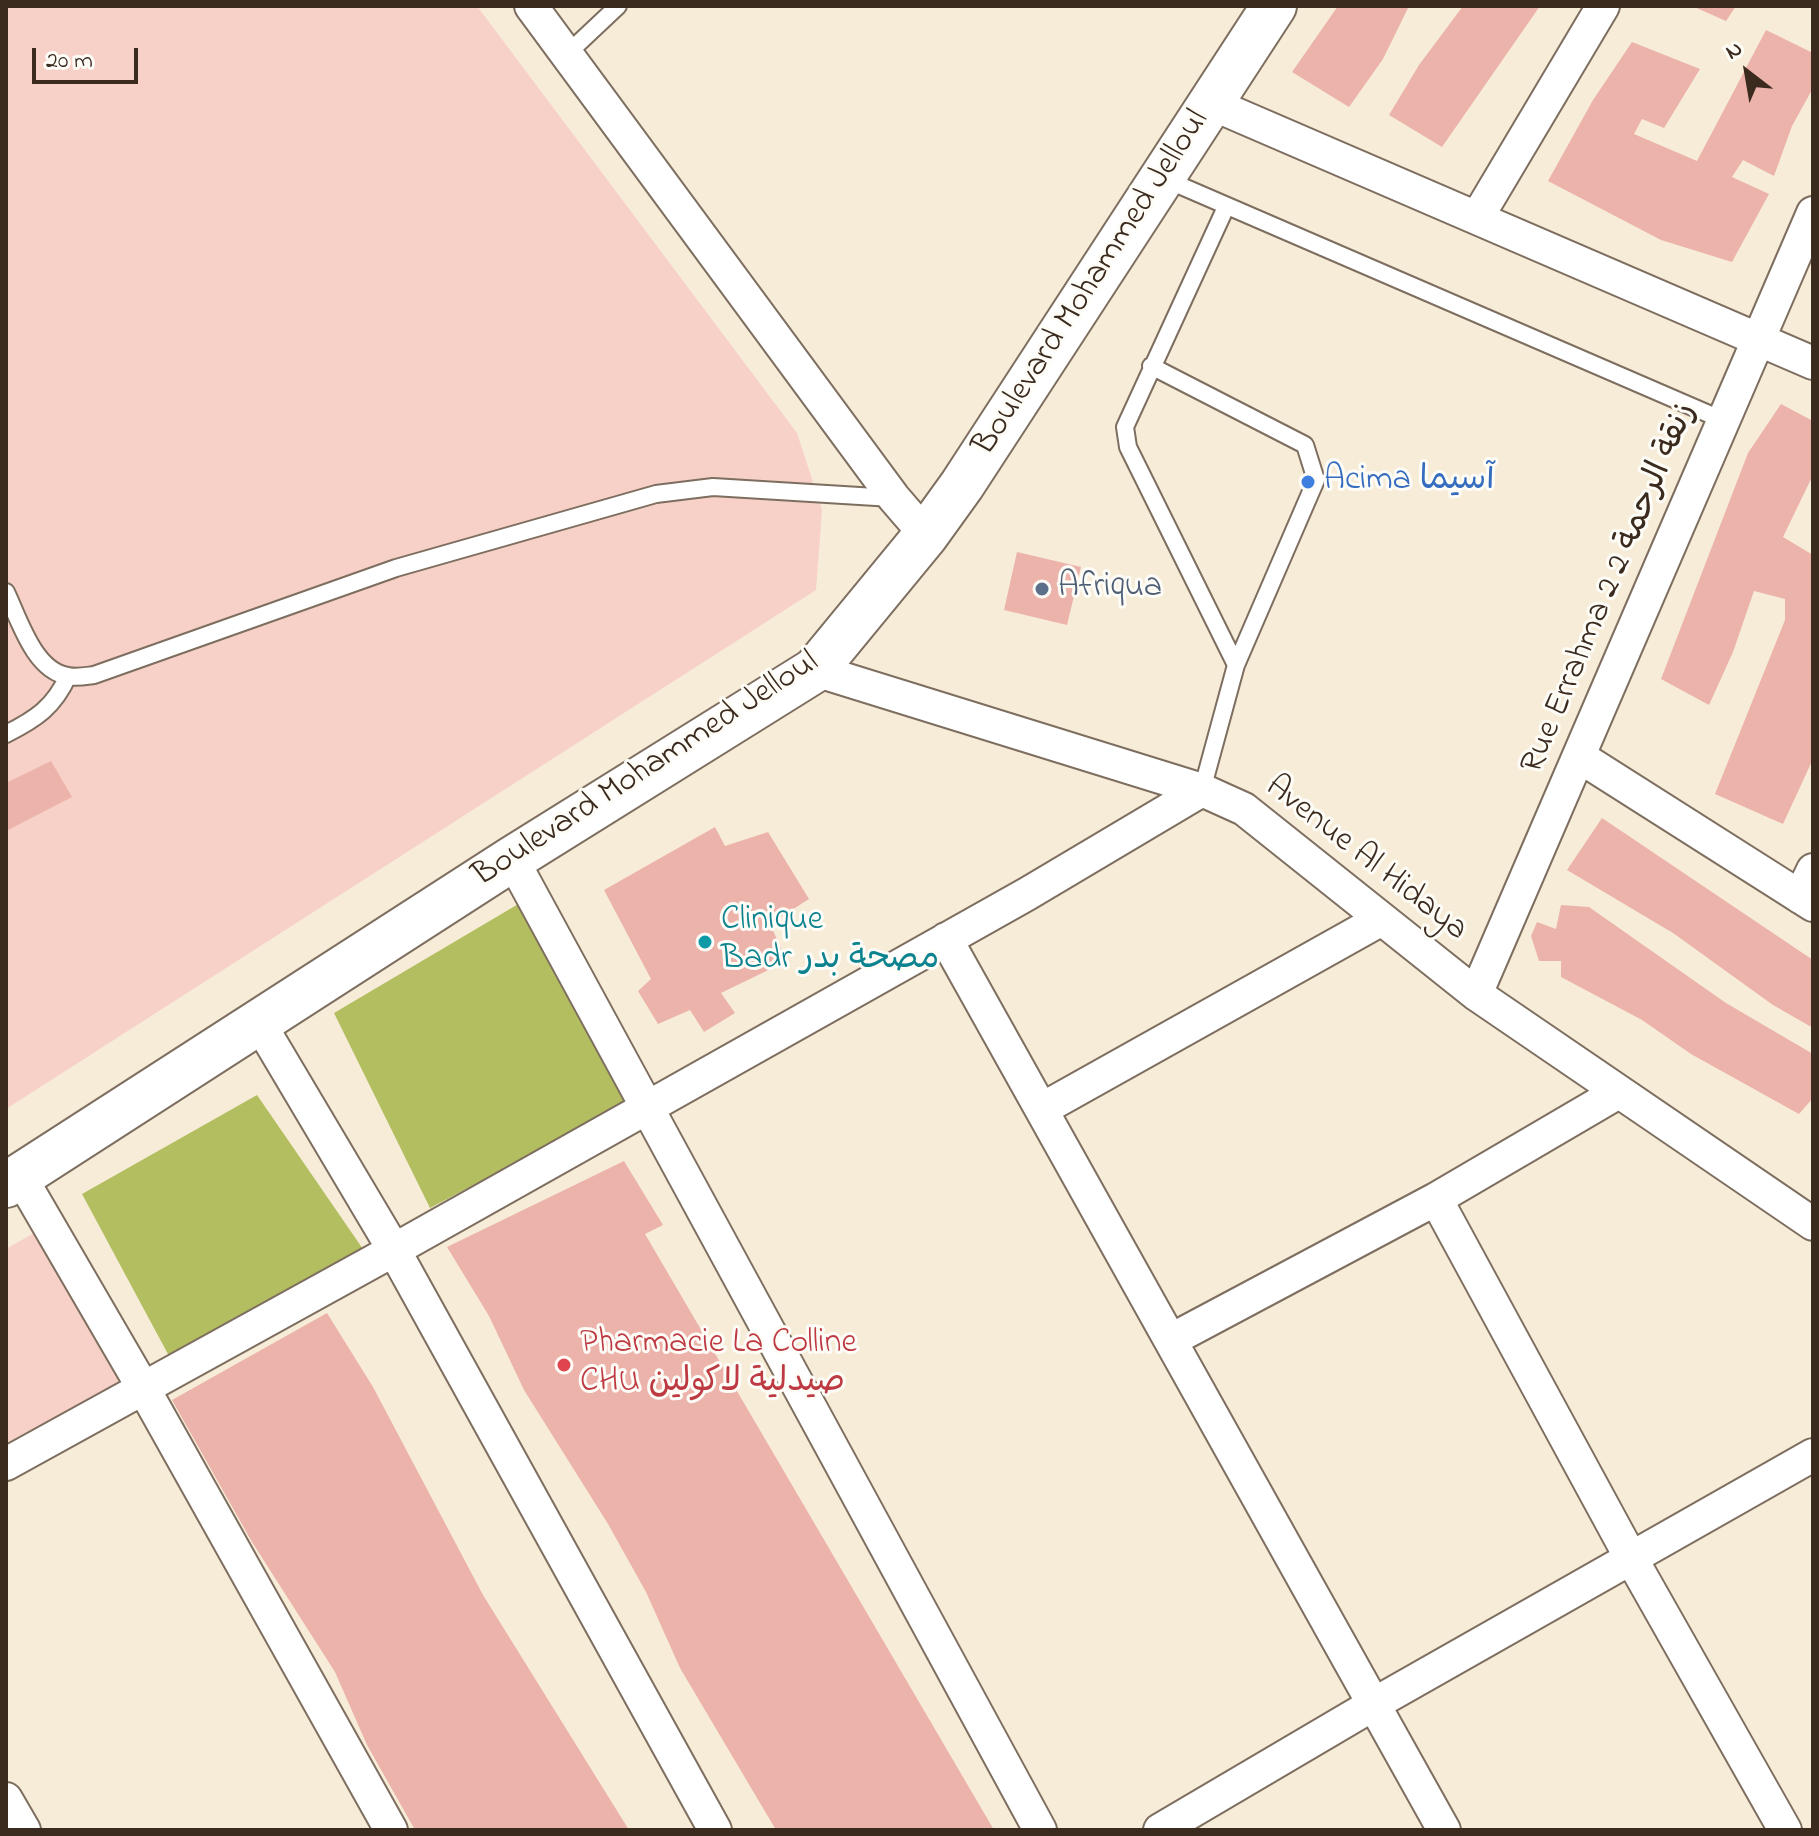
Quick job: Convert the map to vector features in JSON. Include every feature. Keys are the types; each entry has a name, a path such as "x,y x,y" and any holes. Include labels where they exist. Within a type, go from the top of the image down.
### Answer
{"street":[{"path":"531,6 894,498 926,535"},
{"name":"Boulevard Mohammed Jelloul","path":"13,1181 512,859 815,670 926,535 1018,403 1274,6"},
{"path":"1478,216 1603,6"},
{"path":"1210,103 1813,363"},
{"name":"Rue Errahma 2 2 زنقة الرحمة","path":"1476,994 1813,213"},
{"name":"Avenue Al Hidaya","path":"815,670 1202,790 1244,809 1476,994 1813,1224"},
{"path":"1580,757 1809,891"},
{"path":"6,1464 145,1391 946,939 1202,790"},
{"path":"512,859 1040,1830"},
{"path":"1044,1108 1380,920"},
{"path":"946,939 1044,1108 1444,1830"},
{"path":"258,1021 394,1250 715,1830"},
{"path":"1173,1339 1436,1199 1617,1093"},
{"path":"13,1181 145,1391 391,1830"},
{"path":"1436,1199 1631,1558 1785,1830"},
{"path":"1160,1830 1374,1704 1813,1455"},
{"path":"6,1799 24,1830"}],"lane":[{"path":"567,54 618,6"},
{"path":"1165,179 1725,421"},
{"path":"1226,207 1125,427 1128,447 1236,665"},
{"path":"1151,366 1305,445 1316,480 1236,665 1202,790"},
{"path":"6,592 39,658 52,670 68,676 94,675 396,568 669,491 713,487 894,498"},
{"path":"6,734 40,717 58,697 68,676"}],"shaded area":[{"path":"6,6 477,6 797,433 822,510 816,590 6,1109"},
{"path":"36,1232 125,1380 6,1443 6,1249"}],"green space":[{"path":"520,903 627,1104 430,1208 334,1013"},
{"path":"257,1095 365,1252 169,1356 82,1194"}],"building":[{"path":"1338,6 1409,6 1383,59 1349,107 1292,72"},
{"path":"1463,6 1540,6 1442,147 1389,115 1419,65"},
{"path":"1692,6 1736,6 1726,21"},
{"path":"1766,30 1813,53 1813,88 1792,126 1774,176 1743,160 1732,177 1769,194 1732,262 1661,240 1548,181 1593,100 1632,42 1700,69 1664,128 1642,119 1634,134 1697,161"},
{"path":"1781,404 1813,421 1813,475 1783,537 1813,555 1813,759 1783,824 1715,794 1785,620 1785,599 1754,591 1733,652 1709,705 1661,679 1748,453"},
{"name":"Afriqua","path":"1017,552 1081,567 1067,625 1004,610"},
{"path":"51,761 72,797 6,831 6,783"},
{"path":"1602,818 1813,960 1813,1028 1773,1005 1673,933 1567,870"},
{"name":"Clinique Badr مصحة بدر","path":"715,827 725,846 768,832 809,899 770,924 787,961 721,993 735,1013 704,1032 690,1010 658,1024 638,991 651,979 604,890"},
{"path":"1561,905 1589,907 1726,1003 1813,1054 1813,1098 1799,1114 1691,1054 1642,1020 1561,977 1561,961 1539,961 1531,936 1537,922 1556,929"},
{"path":"624,1161 663,1225 645,1234 994,1830 776,1830 680,1668 646,1592 608,1524 524,1390 489,1316 447,1247"},
{"path":"327,1313 373,1387 483,1595 629,1830 415,1830 367,1745 335,1672 252,1542 172,1400"}],"place":[{"name":"Acima آسيما","path":"1308,482"},
{"name":"Afriqua","path":"1042,589"},
{"name":"Clinique Badr مصحة بدر","path":"705,942"},
{"name":"Pharmacie La Colline CHU صيدلية لاكولين","path":"564,1365"}]}
